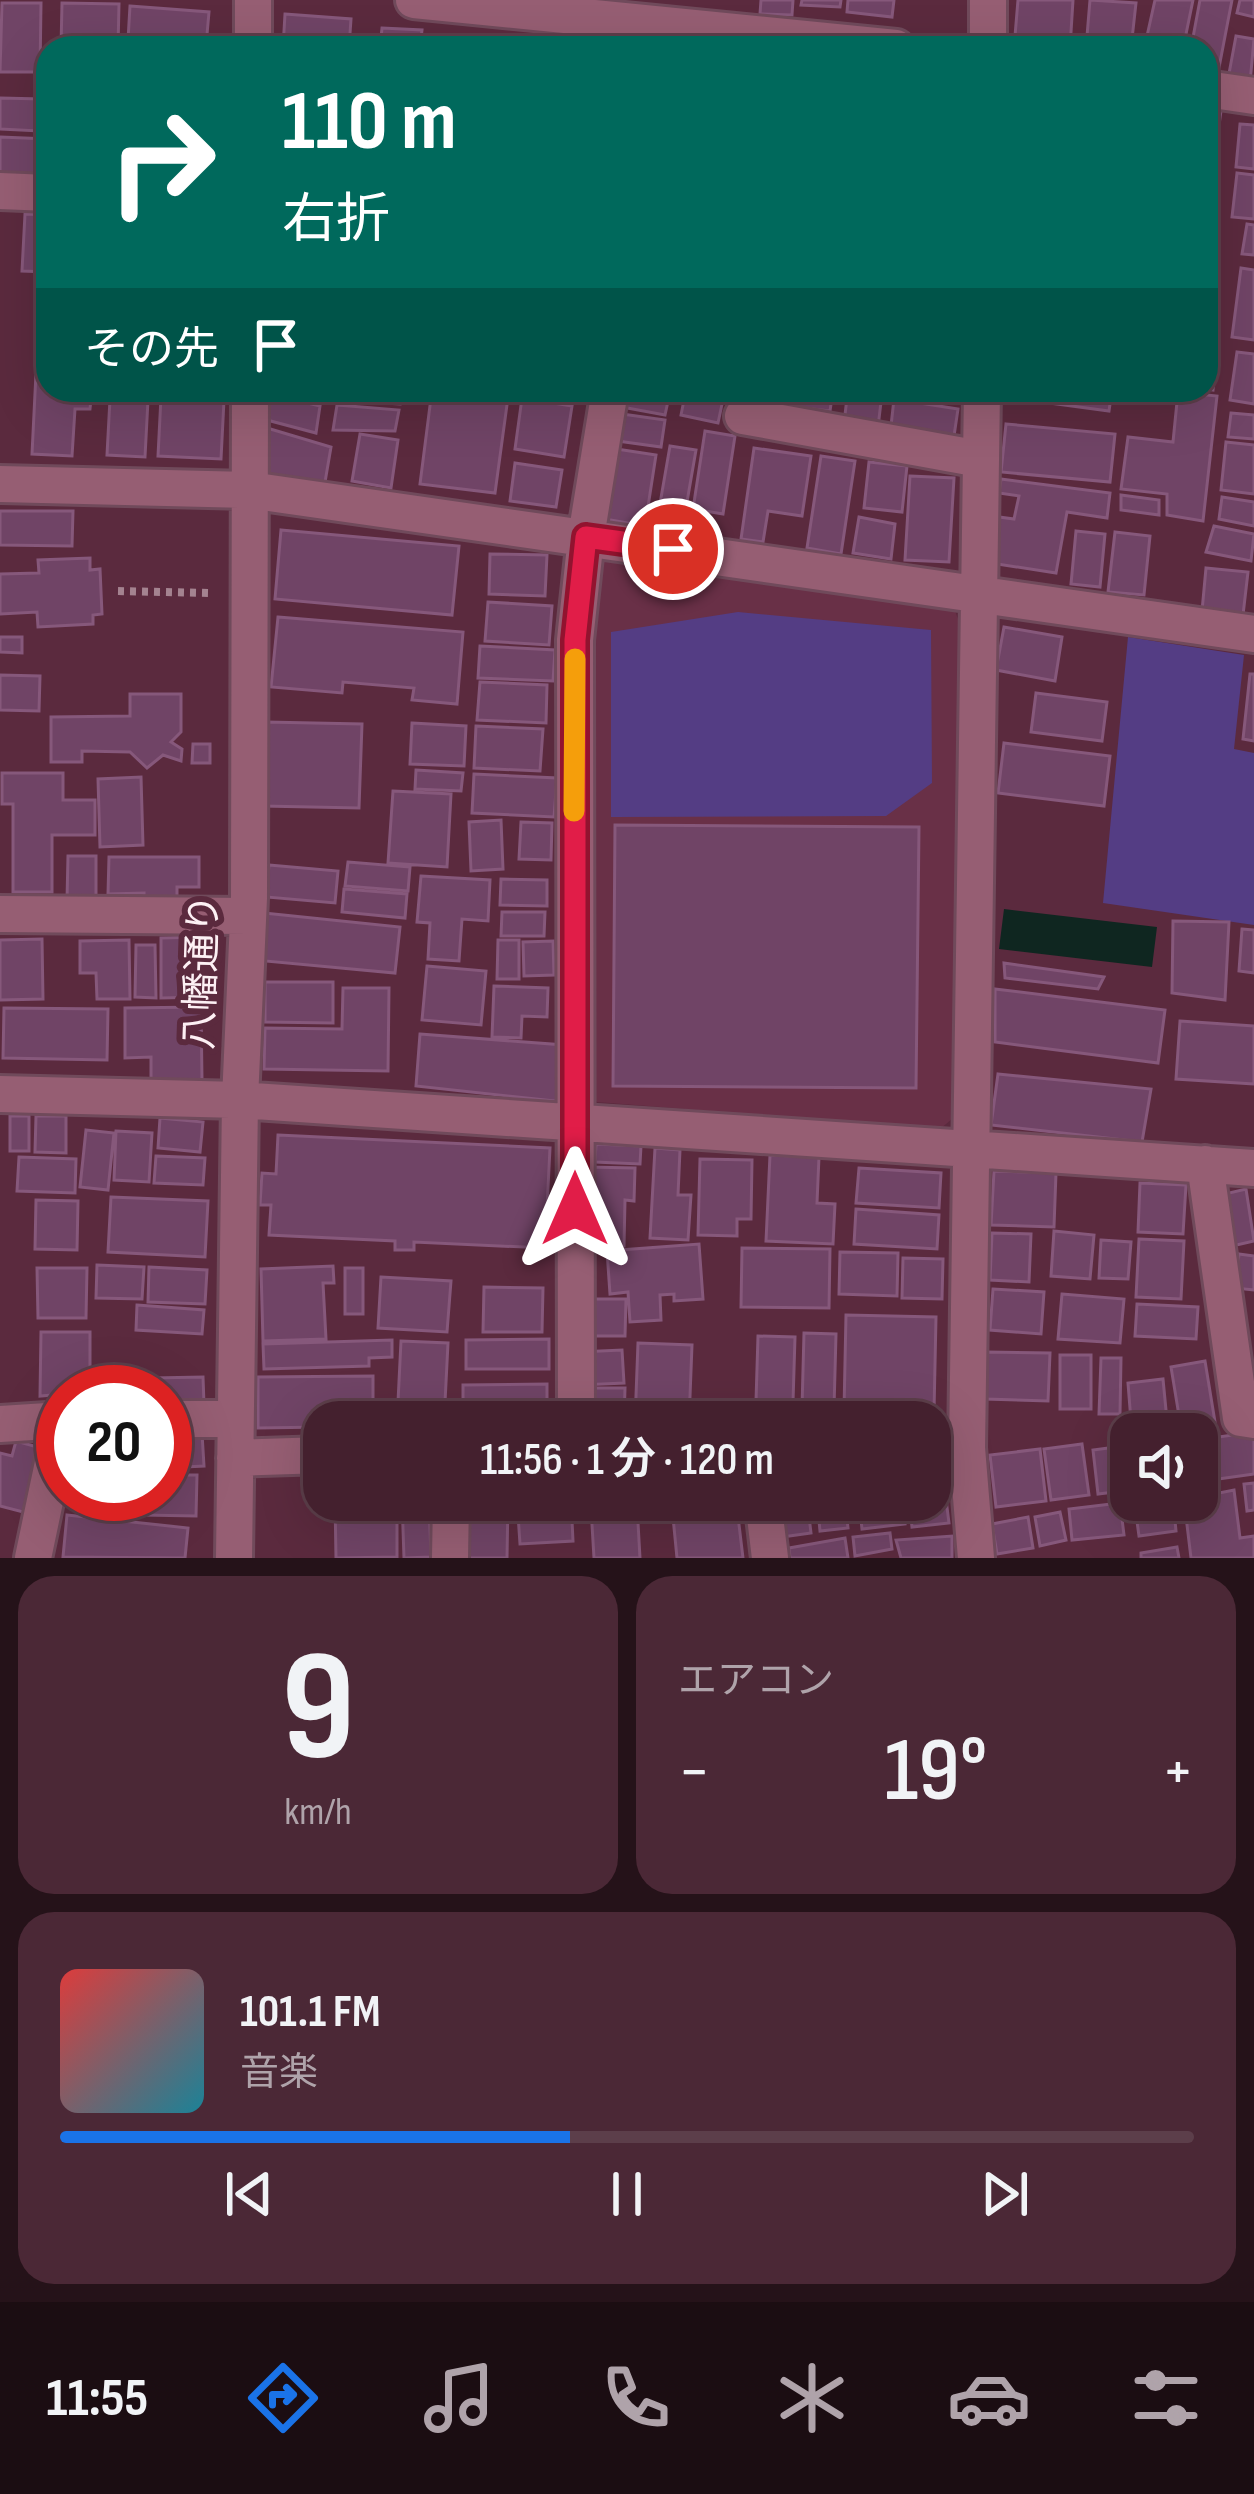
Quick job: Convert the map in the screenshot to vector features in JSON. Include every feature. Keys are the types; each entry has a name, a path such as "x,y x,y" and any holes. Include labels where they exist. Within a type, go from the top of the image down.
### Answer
{"street":[{"path":"253,0 253,36"},
{"path":"414,0 518,5 770,36"},
{"path":"988,0 988,36"},
{"path":"1218,91 1254,96"},
{"path":"0,191 36,193"},
{"name":"八幡通り","path":"234,1558 240,1100 248,916 250,402"},
{"path":"576,1401 575,640 608,402"},
{"path":"951,1412 973,1148 982,402"},
{"path":"743,416 980,458"},
{"path":"0,484 249,490 1254,634"},
{"path":"0,914 248,916"},
{"path":"0,1094 240,1100 1254,1168"},
{"path":"1205,1164 1241,1418 1254,1420"},
{"path":"192,1419 235,1419"},
{"path":"0,1424 36,1422"},
{"path":"235,1457 303,1455"},
{"path":"951,1460 976,1558"},
{"path":"32,1558 40,1521"},
{"path":"450,1558 451,1521"},
{"path":"766,1521 770,1558"}],"path":[{"path":"118,591 249,595"}],"shaded area":[{"path":"605,549 953,606 962,629 958,1114 940,1129 597,1102 586,1090 592,565"},
{"path":"738,612 931,630 932,783 886,816 611,817 611,632"},
{"path":"1128,637 1244,655 1234,749 1254,753 1254,925 1103,903"},
{"path":"1004,909 1157,927 1152,967 999,949"}],"building":[{"path":"761,0 793,0 792,15 760,14"},
{"path":"802,0 841,0 840,7 801,5"},
{"path":"848,0 894,0 892,17 847,12"},
{"path":"1018,0 1073,0 1071,36 1015,36"},
{"path":"1090,0 1136,3 1132,36 1087,36"},
{"path":"1155,0 1193,0 1186,36 1147,36"},
{"path":"1200,0 1232,0 1218,73 1218,36 1193,36"},
{"path":"1240,0 1254,0 1254,17 1237,13"},
{"path":"2,3 41,3 36,72 0,72"},
{"path":"62,3 119,4 118,36 61,36"},
{"path":"130,6 209,12 207,36 128,36"},
{"path":"285,14 351,19 350,36 284,36"},
{"path":"382,28 422,30 421,36 381,36"},
{"path":"1236,36 1254,39 1250,83 1228,79"},
{"path":"0,98 36,99 36,131 0,129"},
{"path":"1240,124 1254,125 1254,169 1236,167"},
{"path":"0,137 36,138 36,175 0,173"},
{"path":"1237,173 1254,175 1254,219 1232,217"},
{"path":"25,214 36,214 36,272 22,271"},
{"path":"1247,224 1254,225 1254,255 1242,254"},
{"path":"1241,268 1254,270 1254,340 1232,337"},
{"path":"1237,352 1254,354 1254,404 1230,400"},
{"path":"36,373 36,402 91,402 90,409 75,409 72,456 32,454"},
{"path":"110,402 148,402 145,457 107,455"},
{"path":"161,402 224,402 221,459 158,456"},
{"path":"267,402 320,406 316,433 267,420"},
{"path":"430,402 507,402 495,493 420,484"},
{"path":"521,402 572,406 564,457 515,449"},
{"path":"623,402 668,402 665,415 622,407"},
{"path":"684,402 722,402 718,423 681,415"},
{"path":"796,402 831,402 830,411 795,407"},
{"path":"847,402 881,402 878,427 844,423"},
{"path":"894,402 958,409 954,436 891,426"},
{"path":"1042,402 1110,402 1109,411"},
{"path":"1177,402 1216,402 1203,521 1167,515 1167,494 1121,489 1128,437 1173,442"},
{"path":"337,405 399,410 395,431 333,430"},
{"path":"615,413 665,420 661,447 610,440"},
{"path":"1231,413 1254,415 1254,439 1228,437"},
{"path":"1006,424 1115,434 1110,482 1001,472"},
{"path":"267,428 331,447 324,488 263,476"},
{"path":"705,431 735,436 723,514 693,509"},
{"path":"360,434 398,440 391,488 352,481"},
{"path":"1226,442 1254,445 1254,494 1221,490"},
{"path":"670,446 696,450 683,525 657,521"},
{"path":"610,448 656,455 645,526 599,518"},
{"path":"754,448 811,456 802,516 768,511 763,542 741,539"},
{"path":"821,456 855,461 841,554 807,548"},
{"path":"869,462 907,466 902,512 864,508"},
{"path":"515,463 562,470 556,507 510,501"},
{"path":"910,476 954,478 949,562 905,560"},
{"path":"1001,479 1110,493 1107,518 1067,512 1056,573 991,563 999,517 1014,519 1019,496 999,493"},
{"path":"1121,495 1159,500 1159,515 1121,510"},
{"path":"1222,497 1254,502 1254,526 1219,519"},
{"path":"0,511 73,511 72,546 0,545"},
{"path":"859,517 895,524 891,559 853,553"},
{"path":"1214,526 1254,534 1251,561 1206,552"},
{"path":"281,530 459,546 452,615 275,599"},
{"path":"1076,531 1105,534 1100,587 1071,584"},
{"path":"1115,532 1150,536 1144,595 1108,592"},
{"path":"490,554 547,555 545,596 489,594"},
{"path":"90,558 90,570 100,569 102,614 93,615 93,624 38,627 37,612 0,614 0,574 39,573 38,560"},
{"path":"1206,568 1248,572 1243,615 1202,611"},
{"path":"488,602 552,606 549,645 485,641"},
{"path":"278,617 463,632 457,704 412,700 414,688 343,682 342,693 271,687"},
{"path":"1004,627 1062,637 1055,681 996,670"},
{"path":"0,637 22,637 22,653 0,652"},
{"path":"480,646 555,650 553,681 478,678"},
{"path":"1250,674 1254,674 1254,741 1243,739"},
{"path":"0,675 40,676 39,711 0,710"},
{"path":"480,682 547,685 546,723 477,720"},
{"path":"1036,693 1107,702 1102,741 1031,732"},
{"path":"130,694 181,694 181,732 171,742 182,749 181,761 163,755 147,768 130,752 82,751 82,762 51,762 51,717 130,716"},
{"path":"265,722 362,724 359,808 263,806"},
{"path":"412,723 466,726 464,766 410,764"},
{"path":"476,726 543,729 540,771 474,768"},
{"path":"1004,743 1110,756 1104,806 998,793"},
{"path":"193,744 210,744 210,763 192,763"},
{"path":"416,770 463,773 461,791 415,789"},
{"path":"2,773 63,773 63,800 95,800 95,835 52,835 52,892 13,892 13,804 2,804"},
{"path":"474,774 557,778 554,817 472,813"},
{"path":"141,777 143,845 100,847 98,779"},
{"path":"393,791 451,794 447,867 388,863"},
{"path":"501,820 503,869 471,871 469,822"},
{"path":"521,822 552,823 551,860 519,859"},
{"path":"615,825 919,827 916,1088 613,1086"},
{"path":"68,856 96,856 96,900 67,900"},
{"path":"109,857 199,857 199,887 177,887 177,906 144,906 144,893 108,894"},
{"path":"348,862 410,867 408,891 345,886"},
{"path":"269,865 338,871 335,903 266,897"},
{"path":"421,876 490,880 488,921 462,919 459,961 428,959 430,923 417,922"},
{"path":"501,879 547,880 547,906 500,905"},
{"path":"344,889 407,894 405,918 342,912"},
{"path":"502,912 545,912 544,936 501,936"},
{"path":"264,913 400,927 395,973 265,961"},
{"path":"1173,921 1229,922 1225,1000 1172,993"},
{"path":"1242,929 1254,930 1254,973 1239,971"},
{"path":"204,937 204,997 161,998 161,938"},
{"path":"42,939 43,999 0,1000 0,940"},
{"path":"129,940 130,999 97,999 96,973 80,973 80,941"},
{"path":"498,940 519,940 519,979 497,979"},
{"path":"553,941 554,975 524,976 523,942"},
{"path":"136,945 155,945 156,998 135,997"},
{"path":"1004,963 1104,977 1098,989 1005,978"},
{"path":"427,966 486,971 481,1025 422,1020"},
{"path":"265,982 333,982 333,1023 265,1022"},
{"path":"494,986 548,988 547,1017 522,1016 521,1038 492,1037"},
{"path":"343,988 389,988 388,1071 264,1069 265,1028 342,1029"},
{"path":"995,989 1165,1010 1158,1063 995,1042"},
{"path":"201,1007 202,1080 151,1080 151,1057 125,1058 125,1008"},
{"path":"4,1008 108,1009 107,1060 3,1058"},
{"path":"1180,1021 1254,1026 1254,1084 1176,1079"},
{"path":"420,1034 564,1045 564,1102 416,1086"},
{"path":"998,1074 1151,1089 1142,1142 991,1125"},
{"path":"10,1116 29,1116 29,1151 10,1151"},
{"path":"36,1116 66,1116 66,1153 35,1152"},
{"path":"160,1118 203,1122 200,1152 158,1148"},
{"path":"86,1130 114,1133 108,1190 80,1187"},
{"path":"116,1131 152,1133 149,1182 114,1180"},
{"path":"278,1135 550,1148 545,1248 414,1242 414,1250 395,1250 395,1241 269,1235 271,1205 260,1205 262,1173 276,1174"},
{"path":"596,1144 641,1146 640,1164 595,1162"},
{"path":"655,1148 680,1150 678,1195 691,1195 688,1240 650,1238"},
{"path":"770,1155 819,1157 817,1203 835,1204 833,1244 766,1241"},
{"path":"156,1156 205,1158 203,1185 154,1183"},
{"path":"19,1157 76,1159 75,1193 17,1191"},
{"path":"700,1159 752,1160 751,1219 737,1219 737,1236 698,1235"},
{"path":"586,1167 635,1168 634,1201 625,1200 624,1246 584,1244"},
{"path":"859,1168 941,1173 939,1208 856,1203"},
{"path":"994,1171 1056,1173 1054,1227 991,1225"},
{"path":"1140,1183 1186,1185 1183,1234 1138,1232"},
{"path":"1246,1189 1254,1241 1228,1247 1216,1196"},
{"path":"111,1197 208,1201 205,1257 108,1252"},
{"path":"36,1200 78,1201 77,1250 35,1249"},
{"path":"856,1209 939,1215 937,1249 854,1244"},
{"path":"1054,1231 1094,1235 1090,1279 1051,1276"},
{"path":"992,1233 1031,1234 1029,1282 990,1280"},
{"path":"1139,1239 1184,1241 1181,1299 1136,1297"},
{"path":"1101,1240 1131,1242 1128,1279 1099,1278"},
{"path":"699,1244 703,1299 674,1301 674,1294 660,1295 661,1320 630,1322 628,1292 610,1294 607,1251"},
{"path":"742,1248 830,1249 829,1308 741,1307"},
{"path":"840,1252 898,1253 897,1296 839,1294"},
{"path":"1239,1254 1254,1256 1254,1290 1235,1288"},
{"path":"903,1258 943,1259 942,1299 902,1298"},
{"path":"97,1265 144,1267 142,1299 96,1298"},
{"path":"333,1266 334,1283 323,1283 326,1339 263,1341 261,1269"},
{"path":"149,1267 207,1270 205,1304 148,1302"},
{"path":"37,1268 87,1268 86,1318 38,1318"},
{"path":"345,1268 363,1268 363,1314 345,1314"},
{"path":"381,1277 451,1281 447,1332 378,1328"},
{"path":"484,1287 543,1288 542,1332 483,1332"},
{"path":"993,1289 1044,1292 1041,1334 990,1330"},
{"path":"1062,1294 1124,1299 1120,1343 1058,1339"},
{"path":"579,1299 626,1299 625,1336 585,1336"},
{"path":"1137,1304 1198,1307 1196,1339 1135,1336"},
{"path":"137,1305 204,1310 202,1334 136,1330"},
{"path":"846,1315 936,1317 934,1401 844,1401"},
{"path":"41,1332 90,1332 90,1365 40,1365"},
{"path":"804,1333 836,1334 834,1401 802,1401"},
{"path":"758,1336 795,1337 793,1401 756,1401"},
{"path":"549,1339 549,1369 466,1369 466,1340"},
{"path":"392,1340 392,1357 369,1358 369,1366 264,1369 263,1344"},
{"path":"401,1341 448,1343 445,1401 398,1401"},
{"path":"638,1343 692,1345 690,1401 636,1401"},
{"path":"622,1350 624,1383 581,1385 579,1352"},
{"path":"986,1352 1050,1353 1048,1401 985,1399"},
{"path":"1060,1355 1091,1355 1091,1409 1060,1409"},
{"path":"1101,1358 1121,1358 1120,1413 1099,1414"},
{"path":"1205,1361 1214,1413 1179,1413 1171,1367"},
{"path":"373,1376 373,1401 303,1401 303,1427 258,1428 258,1377"},
{"path":"192,1377 203,1377 204,1404 192,1404"},
{"path":"1163,1379 1166,1413 1130,1413 1128,1383"},
{"path":"547,1384 547,1401 463,1401 463,1385"},
{"path":"584,1388 625,1388 625,1401 584,1401"},
{"path":"1254,1432 1254,1474 1218,1479 1218,1437"},
{"path":"202,1433 204,1466 192,1467 192,1434"},
{"path":"16,1441 36,1447 36,1466 23,1512 0,1506 0,1453 12,1456"},
{"path":"1082,1444 1089,1495 1051,1500 1044,1449"},
{"path":"1110,1448 1110,1493 1098,1494 1093,1450"},
{"path":"1040,1449 1046,1501 996,1507 990,1455"},
{"path":"192,1475 197,1475 196,1516 192,1516"},
{"path":"1254,1483 1254,1510 1247,1511 1244,1484"},
{"path":"1234,1490 1240,1538 1254,1536 1254,1558 1191,1558 1187,1521 1218,1521 1218,1493"},
{"path":"1110,1504 1110,1521 1122,1521 1124,1535 1072,1540 1069,1509"},
{"path":"1060,1512 1066,1540 1040,1546 1035,1517"},
{"path":"1028,1517 1033,1548 997,1554 992,1524"},
{"path":"66,1521 188,1528 185,1558 63,1557"},
{"path":"335,1521 397,1521 397,1557 336,1558"},
{"path":"403,1521 430,1521 431,1557 404,1558"},
{"path":"466,1521 508,1521 507,1558 465,1558"},
{"path":"518,1521 572,1521 573,1541 520,1544"},
{"path":"592,1521 638,1521 640,1558 594,1558"},
{"path":"673,1521 739,1521 743,1558 677,1558"},
{"path":"780,1521 810,1521 811,1533 782,1537"},
{"path":"819,1521 847,1521 848,1528 820,1531"},
{"path":"861,1521 905,1521 905,1524 862,1529"},
{"path":"911,1521 949,1521 949,1523 912,1527"},
{"path":"1137,1521 1175,1521 1176,1531 1139,1536"},
{"path":"890,1533 892,1549 855,1556 853,1537"},
{"path":"952,1536 952,1558 901,1558 896,1540"},
{"path":"845,1538 848,1558 790,1558 789,1548"},
{"path":"1177,1547 1179,1558 1141,1558 1141,1553"}],"slow traffic":[{"path":"574,811 575,659"}],"route":[{"path":"575,1209 575,640 586,537 673,549"}]}
